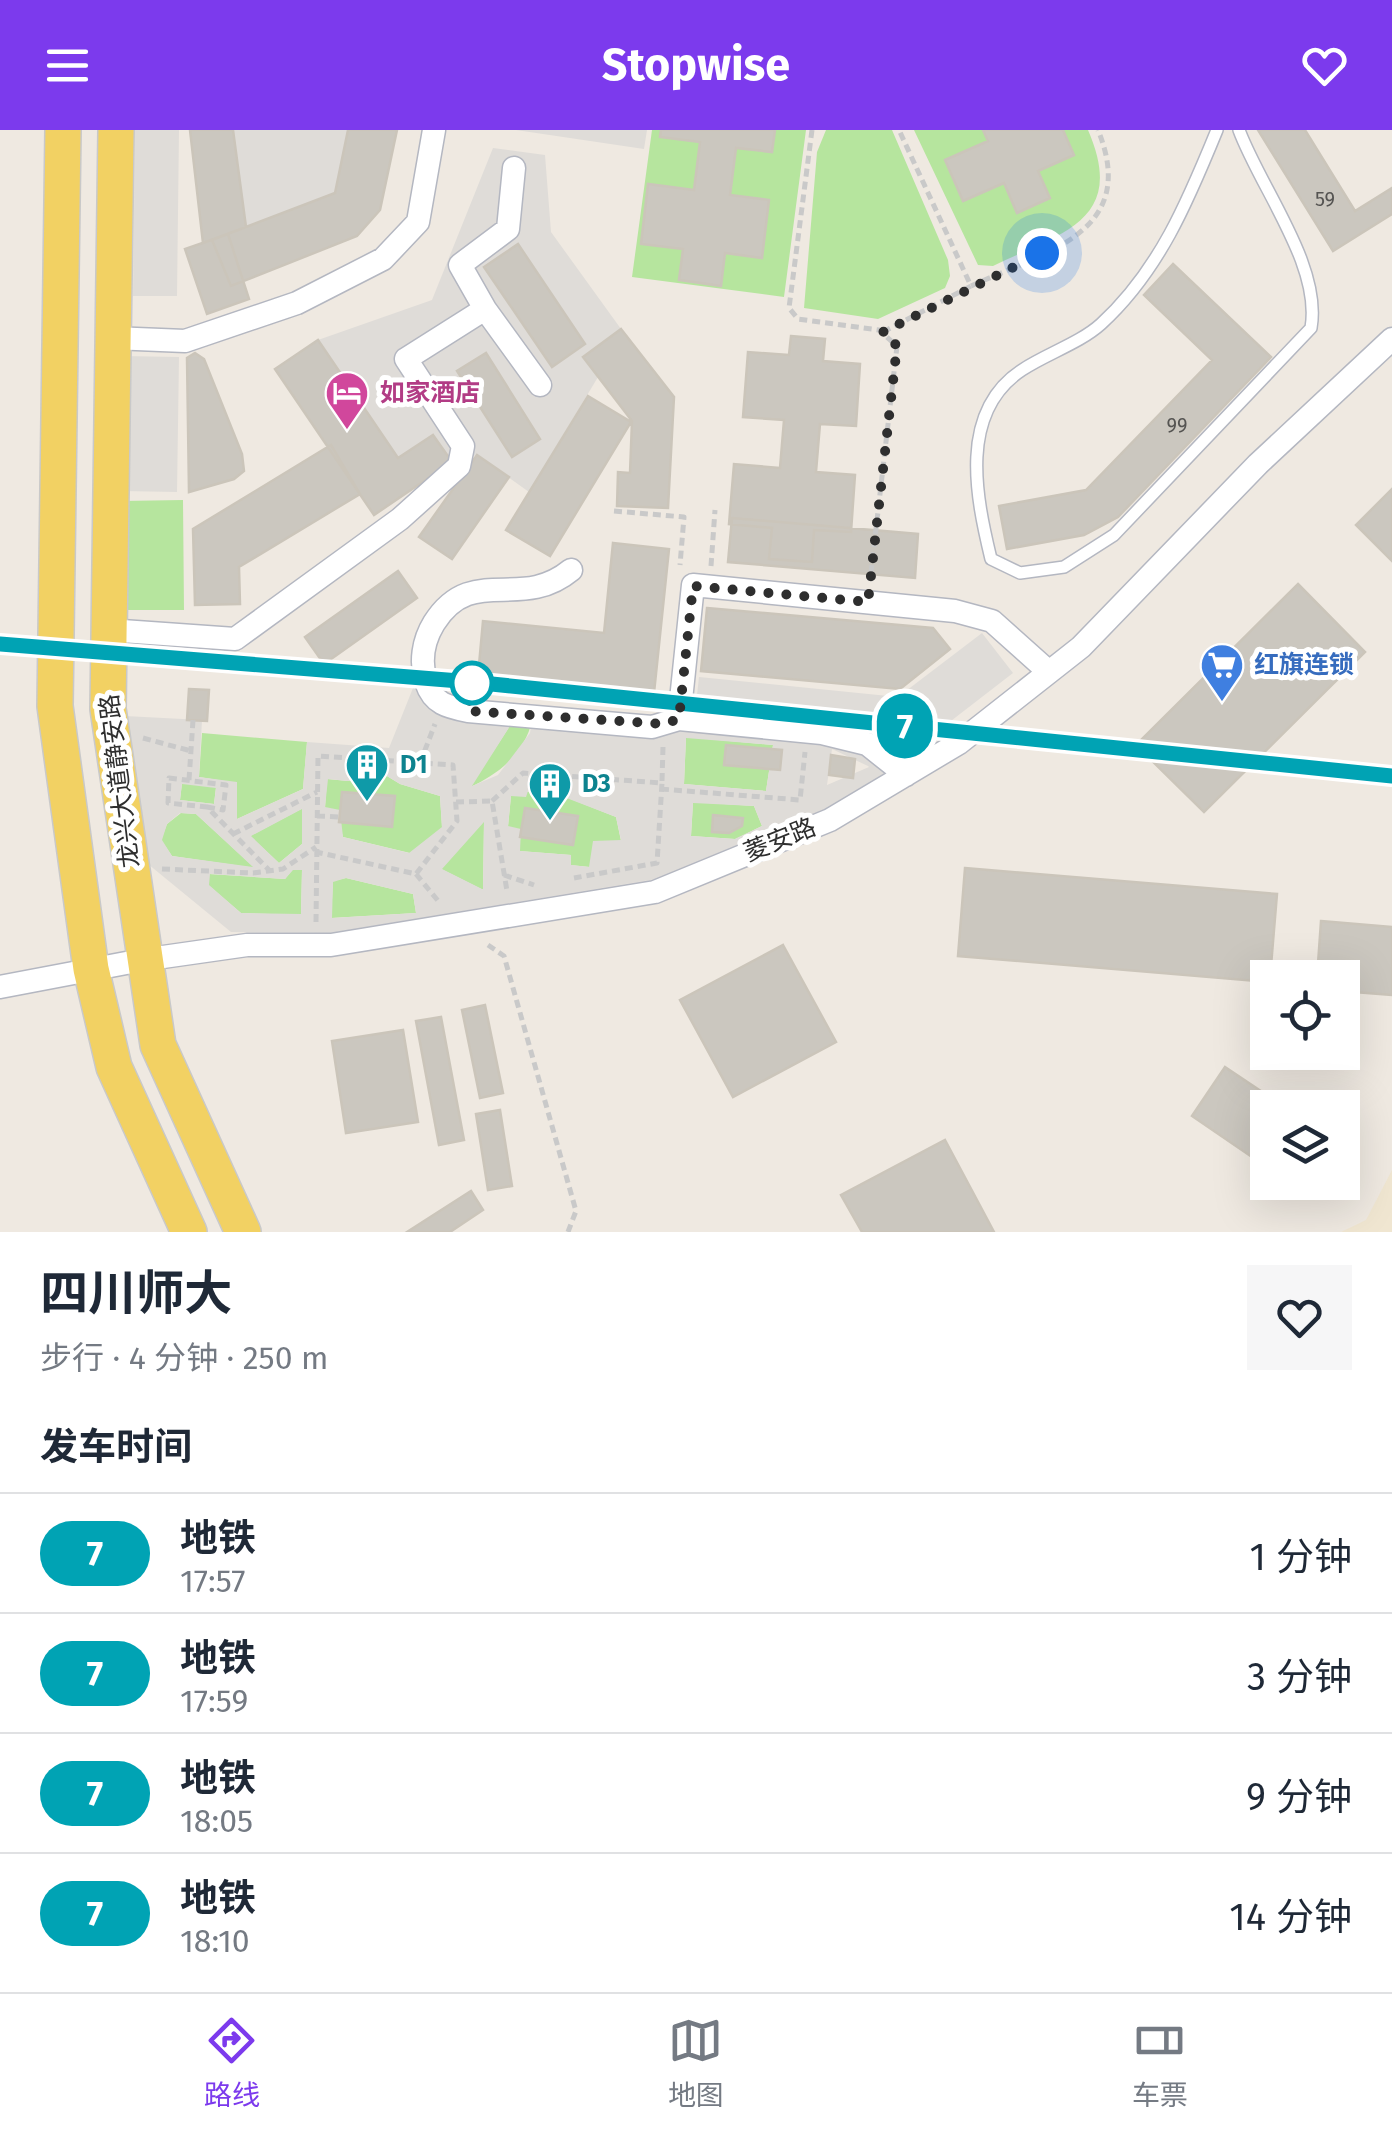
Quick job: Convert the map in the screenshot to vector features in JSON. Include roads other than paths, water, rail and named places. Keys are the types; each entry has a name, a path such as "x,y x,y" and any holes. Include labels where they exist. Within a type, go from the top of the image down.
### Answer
{"main road":[{"path":"62,130 55,706 91,969 114,1067 189,1232"},
{"name":"龙兴大道静安路","path":"116,130 108,630 111,730 142,960 158,1045 243,1232"}],"street":[{"path":"112,338 185,341 297,303 384,259 418,222 434,130"},
{"path":"514,168 508,229 460,265 484,309 540,385"},
{"path":"108,630 235,639 400,518 459,466 463,446 406,359 484,309"},
{"name":"菱安路","path":"0,987 142,960 246,945 316,945 655,892 830,820 958,744 1081,647 1258,464 1392,339"},
{"path":"571,570 550,587 473,590 448,600 426,635 422,667 428,690 442,705 652,727 672,722 807,732 867,744 906,774"},
{"path":"672,722 693,586 955,610 992,621 1049,672"}],"lane":[{"path":"1218,130 1158,262 1098,327 1017,373 987,408 975,461 991,559 1020,573 1064,567 1114,535 1311,328 1314,308 1310,280 1240,130"}],"metro line":[{"name":"7","path":"0,644 472,682 1392,776"}],"place":[{"name":"如家酒店","path":"347,431"},
{"name":"红旗连锁","path":"1222,703"},
{"name":"D1","path":"367,803"},
{"name":"D3","path":"550,822"}]}
